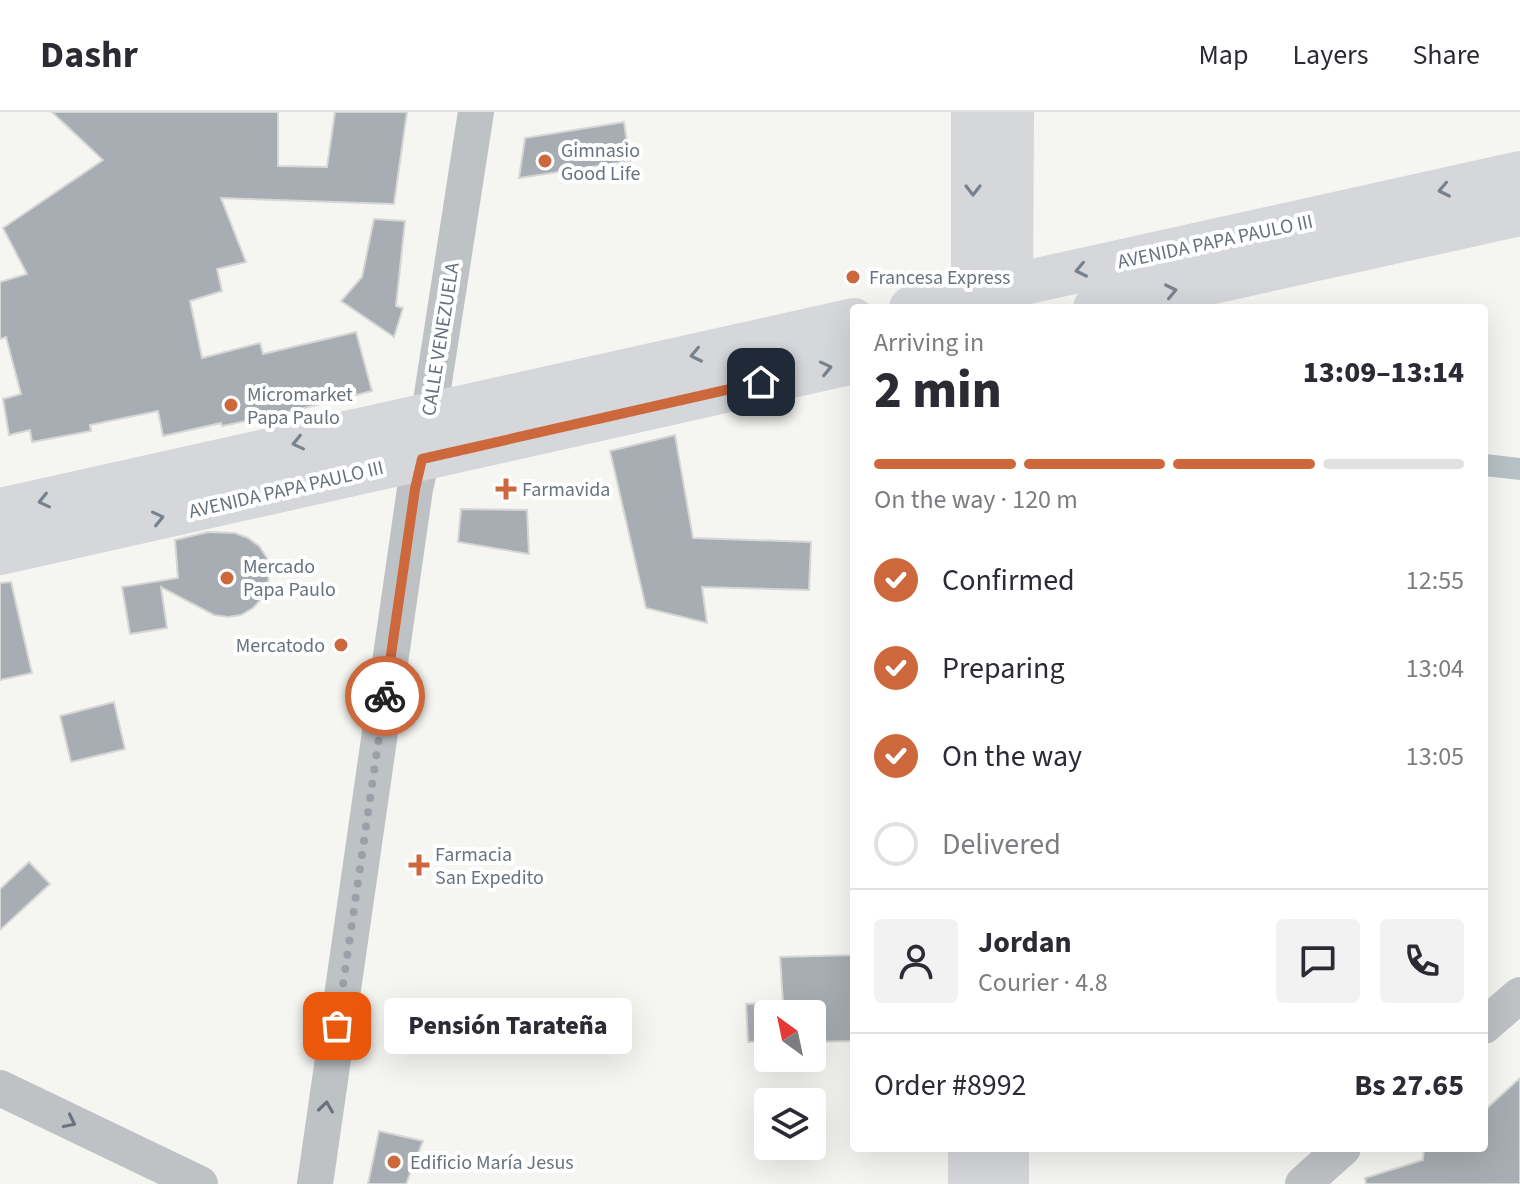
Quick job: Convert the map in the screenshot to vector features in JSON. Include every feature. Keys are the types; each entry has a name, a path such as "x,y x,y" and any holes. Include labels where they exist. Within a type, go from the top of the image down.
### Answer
{"main road":[{"path":"973,112 992,299"},
{"path":"992,299 1012,112"},
{"name":"AVENIDA PAPA PAULO III","path":"947,304 992,299 1520,173"},
{"name":"AVENIDA PAPA PAULO III","path":"1113,304 1520,214"},
{"name":"AVENIDA PAPA PAULO III","path":"0,510 850,321"},
{"name":"AVENIDA PAPA PAULO III","path":"0,553 850,363"},
{"path":"970,1152 970,1184"},
{"path":"1007,1152 1007,1184"}],"street":[{"name":"CALLE VENEZUELA","path":"315,1184 415,489 476,112"},
{"path":"1488,1023 1520,995"},
{"path":"0,1088 200,1184"},
{"path":"1303,1184 1339,1152"}],"shaded area":[{"path":"1488,454 1520,458 1520,480 1488,476"}],"building":[{"path":"52,112 278,112 278,166 327,167 335,112 407,112 394,204 221,198 246,262 217,269 222,291 190,301 202,358 260,343 263,354 356,332 372,391 280,414 163,436 158,411 90,425 91,431 32,442 30,430 9,435 3,399 21,394 6,337 0,339 0,282 27,274 3,228 103,160"},
{"path":"624,122 630,161 519,178 525,138"},
{"path":"374,219 405,221 396,306 403,308 394,337 341,301 362,277"},
{"path":"675,435 693,538 811,542 809,590 702,587 707,623 646,608 610,451"},
{"path":"461,509 527,510 529,554 458,542"},
{"name":"Mercado Papa Paulo","path":"208,532 235,533 259,546 267,558 269,571 263,597 241,615 228,617 214,615 161,587 167,628 130,634 122,587 178,578 175,540"},
{"path":"11,582 32,673 0,680 0,583"},
{"path":"114,702 125,749 71,762 60,716"},
{"path":"29,862 50,884 0,930 0,889"},
{"path":"850,955 850,1041 826,1042 826,1000 783,1000 780,957"},
{"path":"746,1004 754,1004 754,1042 748,1042"},
{"path":"1520,1078 1520,1184 1366,1184 1365,1178 1423,1160 1424,1152 1488,1152 1488,1107"},
{"name":"Edificio María Jesus","path":"379,1131 423,1141 406,1184 368,1184"}],"way so far":[{"path":"337,1026 385,696"}],"place":[{"name":"Gimnasio Good Life","path":"545,161"},
{"name":"Francesa Express","path":"853,277"},
{"name":"Micromarket Papa Paulo","path":"231,405"},
{"name":"Farmavida","path":"506,489"},
{"name":"Mercado Papa Paulo","path":"227,578"},
{"name":"Mercatodo","path":"341,645"},
{"name":"Farmacia San Expedito","path":"419,865"},
{"name":"Pensión Tarateña","path":"337,1026"},
{"name":"Edificio María Jesus","path":"394,1162"}],"route":[{"path":"385,696 422,459 761,382"}]}
